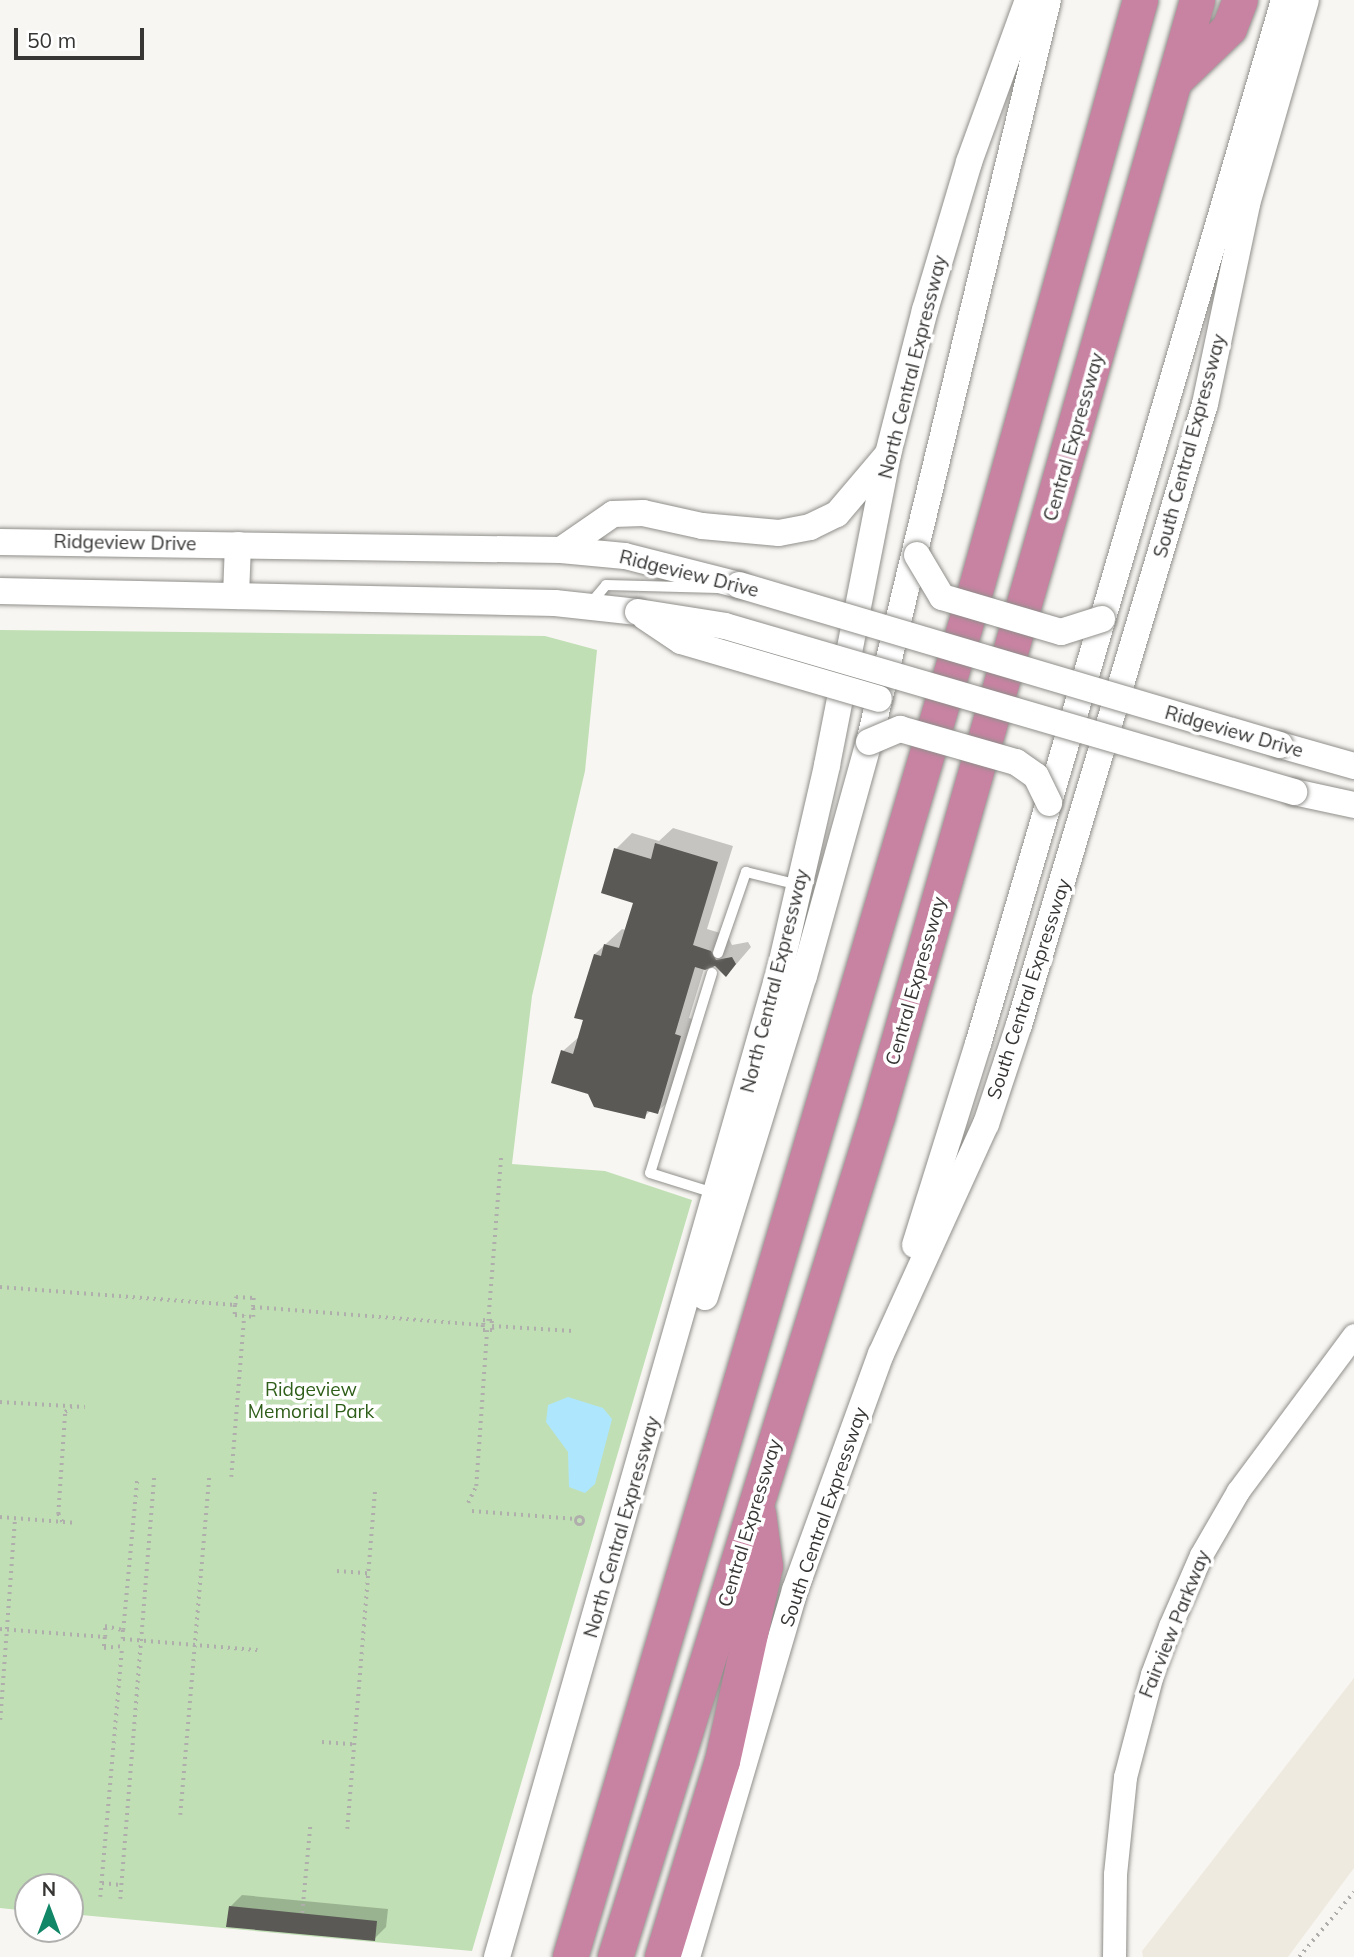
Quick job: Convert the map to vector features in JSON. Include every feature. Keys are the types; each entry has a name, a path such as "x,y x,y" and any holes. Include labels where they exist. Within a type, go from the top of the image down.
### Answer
{"highway":[{"path":"570,1957 973,598 1139,0"},
{"name":"Central Expressway","path":"615,1957 877,1116 1198,0"},
{"path":"1175,81 1229,28 1240,0"},
{"path":"662,1957 722,1761 765,1566 757,1500"},
{"path":"555,1957 587,1900"}],"main road":[{"name":"North Central Expressway","path":"497,1957 637,1479 717,1194 799,885 833,739 888,454 969,162 1028,0"},
{"path":"637,1479 671,1404 804,976 869,742 917,555 1048,0"},
{"path":"881,1354 978,1044 1284,0"},
{"name":"South Central Expressway","path":"687,1957 795,1590 881,1354 986,1124 1019,1025 1205,404 1247,204 1306,0"},
{"path":"561,550 613,514 643,513 702,526 779,533 810,527 837,514 888,454"},
{"name":"Ridgeview Drive","path":"0,542 561,550 625,556 739,585 1352,765"},
{"path":"236,596 238,545"},
{"path":"917,555 942,597 1061,632 1102,619"},
{"path":"0,591 588,607 638,612 725,626 883,686 1071,729 1294,792 1354,804"},
{"path":"869,742 900,729 1016,762 1036,776 1049,803"}],"street":[{"name":"Fairview Parkway","path":"1114,1957 1115,1874 1125,1777 1152,1674 1170,1626 1201,1555 1238,1491 1354,1335"}],"lane":[{"path":"588,607 606,585 699,591 739,585"},
{"path":"718,953 746,872 799,885"},
{"path":"712,973 650,1173 717,1194"}],"path":[{"path":"492,1326 488,1321 501,1154"},
{"path":"0,1287 235,1305"},
{"path":"236,1297 254,1298 253,1317 235,1315 235,1305 236,1297"},
{"path":"253,1307 483,1325 488,1321"},
{"path":"231,1477 244,1316"},
{"path":"468,1503 476,1486 487,1330 483,1325"},
{"path":"487,1330 492,1326 573,1331"},
{"path":"0,1402 85,1408"},
{"path":"62,1522 58,1514 65,1412 71,1407"},
{"path":"180,1815 209,1475"},
{"path":"120,1899 154,1476"},
{"path":"100,1897 137,1480"},
{"path":"347,1829 375,1488"},
{"path":"472,1511 576,1519"},
{"path":"0,1517 77,1523"},
{"path":"0,1720 15,1518"},
{"path":"337,1571 368,1573"},
{"path":"122,1647 104,1648 105,1626 123,1630"},
{"path":"0,1629 105,1637"},
{"path":"122,1639 258,1650"},
{"path":"322,1742 353,1744"},
{"path":"302,1913 310,1826"},
{"path":"102,1883 121,1885"},
{"path":"1299,1957 1354,1892"}],"shaded area":[{"path":"1354,1678 1354,1868 1288,1957 1143,1957 1142,1951"}],"green space":[{"name":"Ridgeview Memorial Park","path":"0,630 545,636 597,650 585,771 532,996 512,1164 605,1171 692,1200 472,1951 84,1915 84,1873 14,1873 14,1910 0,1908"}],"water":[{"path":"568,1397 603,1408 612,1419 595,1484 585,1493 569,1487 568,1452 546,1422 548,1405"}],"building":[{"path":"655,843 718,862 693,945 711,951 716,960 732,957 736,964 726,977 715,966 705,970 695,967 675,1034 681,1036 658,1114 647,1111 645,1119 594,1107 588,1094 551,1083 561,1050 573,1054 583,1020 574,1018 594,954 601,956 604,944 619,948 633,903 601,893 614,848 651,859"},
{"path":"229,1906 377,1921 375,1941 226,1927"}]}
